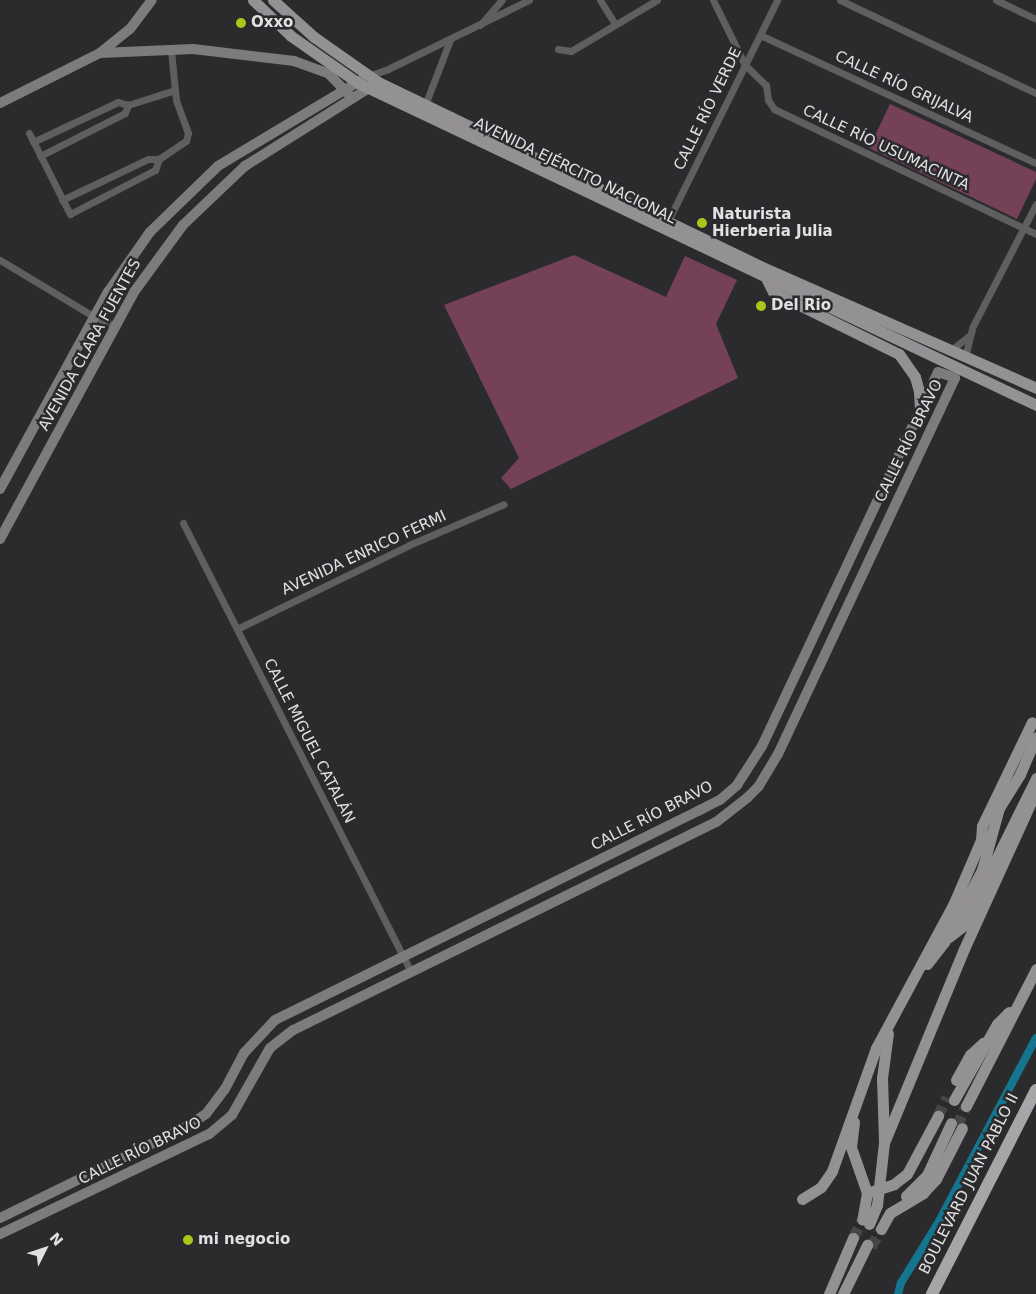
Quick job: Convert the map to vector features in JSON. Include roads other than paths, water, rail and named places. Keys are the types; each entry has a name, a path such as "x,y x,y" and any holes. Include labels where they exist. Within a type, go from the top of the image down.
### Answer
{"highway":[{"name":"BOULEVARD JUAN PABLO II","path":"932,1294 1036,1090"}],"main road":[{"name":"AVENIDA EJÉRCITO NACIONAL","path":"253,0 291,36 358,83 374,85 425,105 666,226 767,280 1036,405"},
{"name":"AVENIDA EJÉRCITO NACIONAL","path":"274,0 314,37 368,76 374,85 666,226 1036,388"},
{"path":"767,280 773,292 898,354 915,377 919,391 920,413"},
{"path":"869,328 905,337 958,359 965,357"},
{"path":"802,1199 821,1187 832,1171 857,1094 881,1040 954,903 981,840 982,826 1032,722"},
{"path":"944,942 982,870 999,808 1020,774 1036,738"},
{"path":"1020,774 1030,765 1036,755"},
{"path":"884,1143 1035,783 1030,765"},
{"path":"916,976 944,942 963,926 1035,783"},
{"path":"963,926 964,949"},
{"path":"960,1103 1022,997 1036,969"},
{"path":"960,1103 1036,985"},
{"path":"960,1103 970,1054 988,1040 1022,997"},
{"path":"960,1103 1009,1012"},
{"path":"872,1225 876,1211 884,1143 882,1078 889,1026"},
{"path":"872,1225 867,1193 853,1159 851,1139 859,1102 881,1040"},
{"path":"867,1193 894,1184 907,1174 950,1122"},
{"path":"872,1225 887,1208 919,1191 936,1179 950,1122"},
{"path":"919,1191 950,1122"},
{"path":"919,1191 920,1170 950,1122"},
{"path":"829,1294 863,1243"},
{"path":"835,1294 863,1243"},
{"path":"843,1294 863,1243"},
{"path":"849,1294 863,1243"}],"street":[{"path":"0,103 100,53 130,29 152,0"},
{"path":"480,26 502,0"},
{"path":"368,76 388,69 480,26 529,0"},
{"path":"600,0 615,24"},
{"path":"558,49 571,51 657,0"},
{"path":"713,0 745,65"},
{"name":"CALLE RÍO VERDE","path":"666,226 776,0"},
{"path":"840,0 1036,93"},
{"path":"996,0 1036,19"},
{"name":"CALLE RÍO GRIJALVA","path":"760,35 1036,164"},
{"path":"425,105 450,40"},
{"path":"100,53 171,51 237,53 294,61 329,74 346,90 352,100"},
{"path":"29,133 67,212 71,213 155,170 159,159 188,136 175,90 171,51"},
{"name":"CALLE RÍO USUMACINTA","path":"745,65 766,85 770,106 780,112 1036,234"},
{"path":"374,85 388,69"},
{"name":"AVENIDA CLARA FUENTES","path":"0,489 95,317 126,264 150,232 191,190 225,161 368,76"},
{"name":"AVENIDA CLARA FUENTES","path":"0,539 116,326 155,260 207,199 265,152 374,85"},
{"path":"33,142 118,102 128,105 175,90"},
{"path":"40,156 125,113 128,105"},
{"path":"62,200 148,159 159,159"},
{"path":"965,357 969,336 1036,204"},
{"path":"0,260 95,317 116,326"},
{"path":"951,350 969,336"},
{"name":"CALLE RÍO BRAVO","path":"1,1218 188,1126 215,1104 244,1052 268,1025 720,800 747,772 884,490 938,372 955,378 870,555 778,754 759,786 722,818 285,1035 264,1057 232,1115 209,1134 4,1232"},
{"path":"884,490 899,496"},
{"name":"AVENIDA ENRICO FERMI","path":"237,629 409,545 504,504"},
{"name":"CALLE MIGUEL CATALÁN","path":"183,523 411,972"},
{"path":"855,547 870,555"},
{"path":"616,852 630,864"},
{"path":"1,1218 4,1232"}],"waterway":[{"path":"898,1294 901,1283 938,1223 1036,1038"}],"tunnel":[{"path":"938,1116 947,1097"},
{"path":"957,1126 966,1106"},
{"path":"853,1238 862,1220"},
{"path":"871,1247 881,1229"}],"place":[{"name":"Oxxo","path":"241,23"},
{"name":"Naturista Hierberia Julia","path":"702,223"},
{"name":"Del Rio","path":"761,306"},
{"name":"mi negocio","path":"188,1240"}]}
